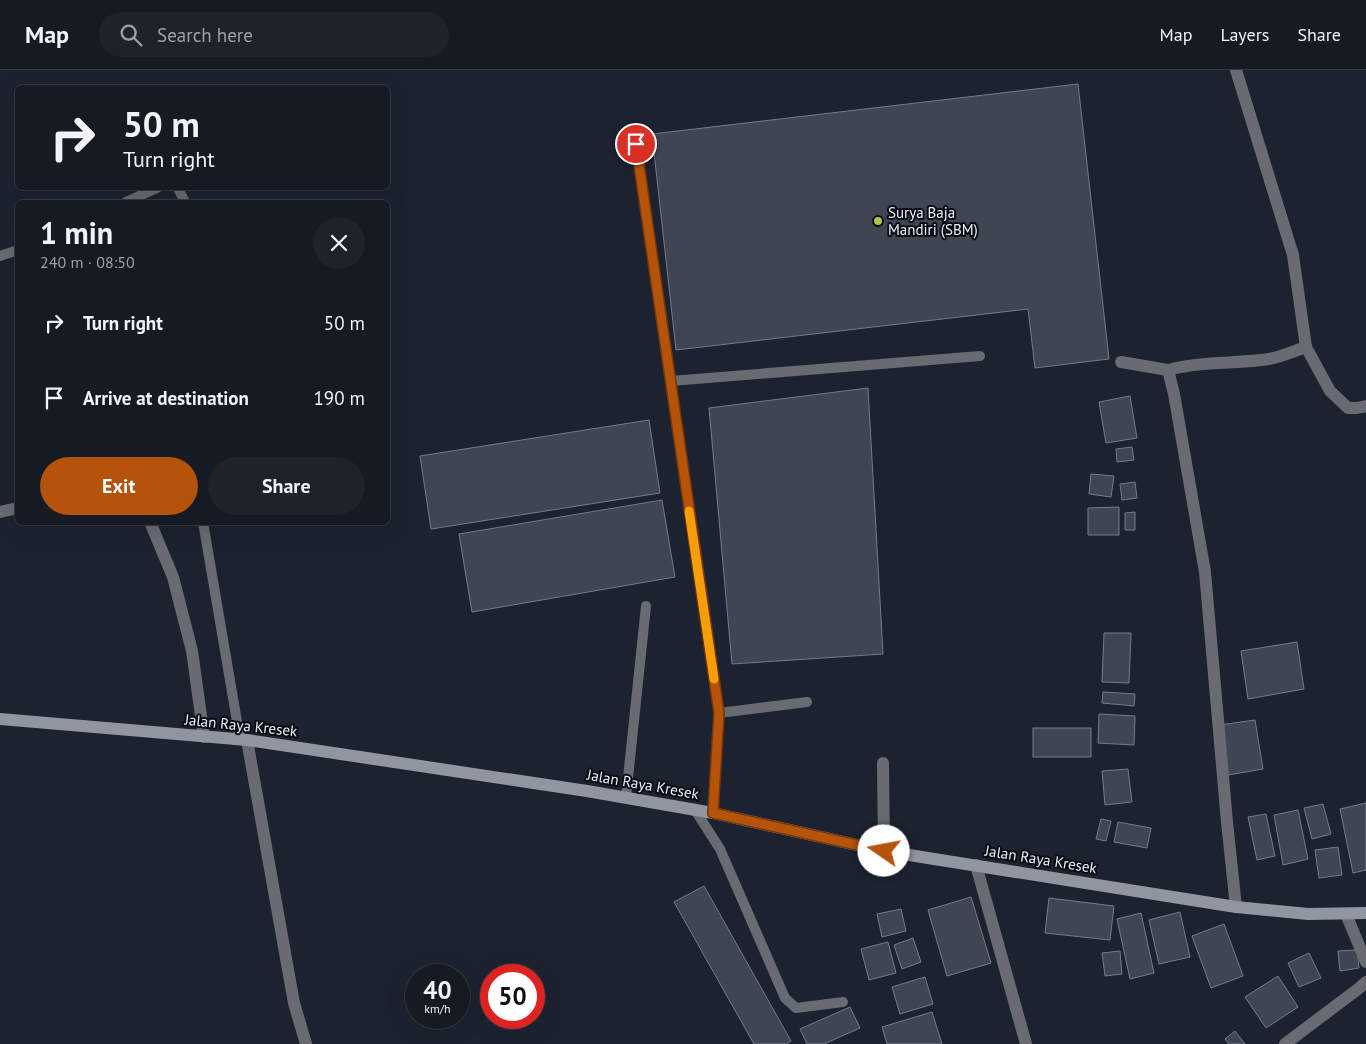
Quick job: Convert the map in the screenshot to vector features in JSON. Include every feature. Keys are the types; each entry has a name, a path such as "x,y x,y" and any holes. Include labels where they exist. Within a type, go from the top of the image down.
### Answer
{"main road":[{"name":"Jalan Raya Kresek","path":"0,719 243,739 568,788 713,813 884,851 1236,907 1308,914 1366,913"}],"street":[{"path":"1236,70 1292,254 1306,347 1330,391 1340,401 1348,408 1366,406"},
{"path":"1121,362 1168,370 1190,366 1271,359 1306,347"},
{"path":"1168,370 1174,394 1205,572 1236,907"},
{"path":"0,512 15,509"},
{"path":"151,525 173,577 192,651 204,737"},
{"path":"243,739 294,1003 306,1044"},
{"path":"883,763 884,851"},
{"path":"976,865 1026,1044"},
{"path":"1346,914 1366,962"},
{"path":"1284,1044 1366,982"}],"lane":[{"path":"636,144 719,713 713,813"},
{"path":"130,200 153,190"},
{"path":"0,256 15,251"},
{"path":"670,381 980,356"},
{"path":"204,525 243,739"},
{"path":"626,798 646,606"},
{"path":"719,713 807,702"},
{"path":"694,810 720,849 784,998 796,1008 843,1002"}],"building":[{"name":"Surya Baja Mandiri (SBM)","path":"1078,84 1109,359 1035,368 1028,309 676,350 652,134"},
{"path":"868,388 883,654 732,664 709,408"},
{"path":"1130,396 1137,438 1106,443 1099,402"},
{"path":"649,420 660,493 431,529 420,456"},
{"path":"1132,447 1134,460 1117,462 1116,449"},
{"path":"1091,474 1114,476 1111,497 1089,494"},
{"path":"1135,482 1137,498 1122,500 1120,484"},
{"path":"662,500 675,577 472,612 459,534"},
{"path":"1119,507 1119,535 1088,535 1088,508"},
{"path":"1135,512 1135,530 1125,530 1125,513"},
{"path":"1104,633 1131,633 1129,683 1102,682"},
{"path":"1297,642 1304,689 1248,699 1241,651"},
{"path":"1103,692 1135,694 1134,706 1102,703"},
{"path":"1099,714 1135,716 1134,745 1098,743"},
{"path":"1255,720 1263,769 1228,775 1220,725"},
{"path":"1033,728 1091,728 1091,757 1033,757"},
{"path":"1128,769 1132,802 1105,805 1102,771"},
{"path":"1366,803 1366,870 1353,873 1340,809"},
{"path":"1323,804 1331,834 1312,839 1304,808"},
{"path":"1298,810 1308,859 1283,865 1274,815"},
{"path":"1266,814 1275,856 1257,860 1248,817"},
{"path":"1101,819 1111,821 1106,841 1096,839"},
{"path":"1118,822 1151,828 1147,848 1114,842"},
{"path":"1338,847 1342,875 1319,878 1315,850"},
{"path":"704,886 791,1041 786,1044 754,1044 674,902"},
{"path":"971,897 991,963 947,976 928,910"},
{"path":"1049,898 1114,906 1110,940 1045,933"},
{"path":"901,909 906,931 882,937 877,914"},
{"path":"1180,912 1190,957 1159,964 1149,920"},
{"path":"1141,913 1154,973 1130,979 1117,919"},
{"path":"1224,924 1243,976 1211,988 1192,936"},
{"path":"913,938 921,962 902,969 894,945"},
{"path":"888,942 896,973 869,980 861,949"},
{"path":"1357,950 1359,968 1340,971 1338,951"},
{"path":"1120,951 1122,974 1105,976 1102,953"},
{"path":"1309,953 1321,978 1299,987 1288,963"},
{"path":"1278,976 1298,1007 1266,1028 1245,997"},
{"path":"925,977 933,1004 900,1014 892,987"},
{"path":"850,1007 860,1028 824,1044 807,1044 800,1029"},
{"path":"932,1012 942,1044 887,1044 882,1027"},
{"path":"1235,1031 1245,1044 1229,1044 1225,1039"}],"slow traffic":[{"path":"689,511 714,679"}],"place":[{"name":"Surya Baja Mandiri (SBM)","path":"878,221"}],"route":[{"path":"636,144 719,713 713,813 884,851"}]}
